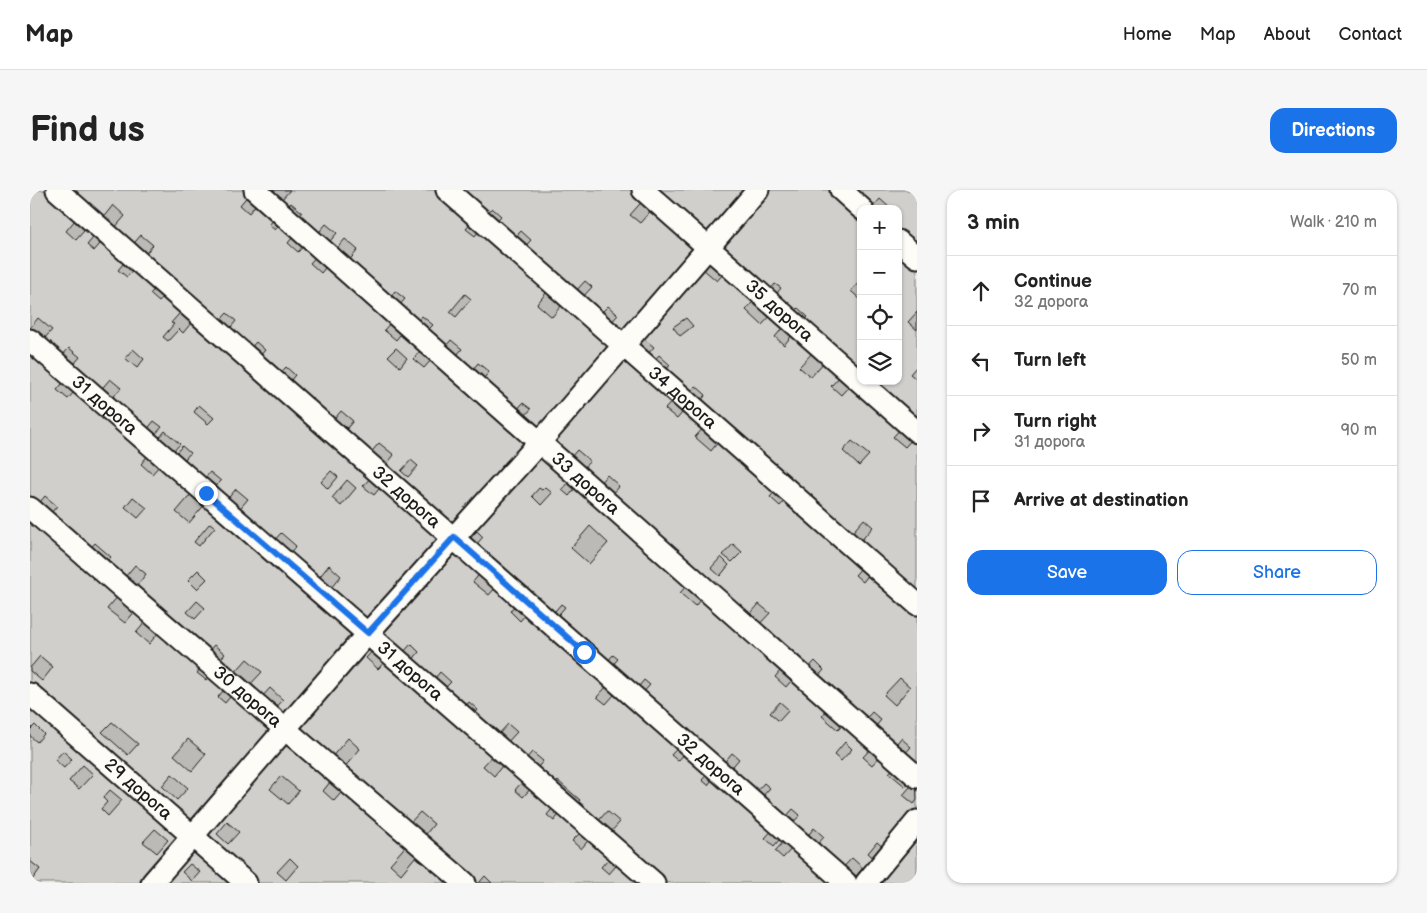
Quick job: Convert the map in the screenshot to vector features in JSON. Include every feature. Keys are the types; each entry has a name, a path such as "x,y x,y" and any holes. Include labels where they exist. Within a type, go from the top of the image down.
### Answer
{"street":[{"name":"32 дорога","path":"57,190 846,883"},
{"name":"33 дорога","path":"255,190 917,777"},
{"name":"34 дорога","path":"447,190 917,604"},
{"name":"35 дорога","path":"643,190 917,432"},
{"path":"152,883 368,633 539,443 758,190"},
{"path":"841,190 858,205"},
{"path":"902,244 917,257"},
{"name":"31 дорога","path":"30,340 654,883"},
{"name":"30 дорога","path":"30,508 465,883"},
{"name":"29 дорога","path":"30,694 246,883"},
{"path":"866,883 917,821"}],"shaded area":[{"path":"30,190 917,190 917,883 30,883"}],"building":[{"path":"274,190 290,190 282,199"},
{"path":"249,194 258,202 249,213 240,205"},
{"path":"646,197 656,205 640,223 630,215"},
{"path":"880,199 887,205 875,205"},
{"path":"291,203 302,212 293,222 283,213"},
{"path":"113,205 125,216 114,229 102,219"},
{"path":"492,208 501,216 493,225 484,217"},
{"path":"80,214 91,223 76,240 66,231"},
{"path":"276,217 282,222 275,230 269,225"},
{"path":"475,219 483,226 475,236 466,229"},
{"path":"326,224 337,233 325,247 314,238"},
{"path":"521,231 531,240 521,251 511,242"},
{"path":"98,232 105,238 94,251 87,245"},
{"path":"296,233 306,243 298,252 288,243"},
{"path":"141,235 153,245 142,258 130,248"},
{"path":"345,239 358,250 347,263 334,252"},
{"path":"320,252 331,261 321,273 310,263"},
{"path":"128,258 137,266 127,277 118,270"},
{"path":"710,261 724,273 717,281 703,269"},
{"path":"585,281 592,287 581,299 574,293"},
{"path":"159,284 167,292 159,302 150,294"},
{"path":"775,284 781,288 773,298 767,293"},
{"path":"857,284 857,296 851,291"},
{"path":"395,291 405,299 396,309 387,301"},
{"path":"546,293 561,306 552,317 537,304"},
{"path":"465,294 471,299 456,317 450,312"},
{"path":"756,298 773,313 762,325 746,310"},
{"path":"608,306 618,315 608,326 598,316"},
{"path":"185,307 196,317 183,333 179,329 168,341 163,337 174,324 171,323"},
{"path":"798,308 808,317 799,326 790,318"},
{"path":"917,312 917,330 908,322"},
{"path":"227,313 236,321 227,332 217,324"},
{"path":"422,316 433,325 424,334 414,326"},
{"path":"38,318 52,330 42,341 30,331 30,328"},
{"path":"686,318 693,326 680,336 673,327"},
{"path":"392,321 403,331 396,340 384,330"},
{"path":"784,326 793,334 784,345 775,337"},
{"path":"642,337 654,347 646,356 634,346"},
{"path":"451,340 462,349 452,361 441,352"},
{"path":"256,342 265,350 256,361 246,353"},
{"path":"69,348 80,357 71,368 60,358"},
{"path":"396,348 407,358 400,367 388,356"},
{"path":"133,349 144,359 137,368 125,358"},
{"path":"422,349 433,358 424,368 413,359"},
{"path":"814,351 825,361 811,377 799,367"},
{"path":"659,355 670,365 665,372 651,364"},
{"path":"478,363 489,372 480,383 469,374"},
{"path":"917,366 917,380 910,374"},
{"path":"286,367 295,375 286,386 277,377"},
{"path":"841,375 851,384 841,395 831,386"},
{"path":"67,378 78,387 68,399 57,390"},
{"path":"110,379 121,388 109,402 98,393"},
{"path":"696,386 706,395 698,404 688,395"},
{"path":"676,397 687,407 677,419 665,409"},
{"path":"523,403 531,409 521,421 513,414"},
{"path":"199,405 214,418 208,424 194,412"},
{"path":"341,411 353,421 343,433 331,423"},
{"path":"154,421 162,427 152,438 145,432"},
{"path":"707,424 722,437 711,451 695,437"},
{"path":"902,427 914,437 905,447 893,437"},
{"path":"165,431 180,444 171,454 156,442"},
{"path":"852,441 869,455 859,466 843,451"},
{"path":"379,443 394,455 383,469 368,456"},
{"path":"182,446 190,453 182,463 173,457"},
{"path":"577,450 590,461 578,474 566,463"},
{"path":"149,454 161,464 152,474 141,464"},
{"path":"411,460 418,466 408,477 401,471"},
{"path":"331,471 338,477 328,489 321,482"},
{"path":"210,472 221,481 211,492 201,483"},
{"path":"373,475 383,484 374,495 363,486"},
{"path":"607,475 619,486 607,499 595,488"},
{"path":"347,480 356,488 341,506 332,498"},
{"path":"571,480 577,486 569,496 562,490"},
{"path":"545,487 552,493 541,505 532,496 539,488 542,490"},
{"path":"778,488 788,497 780,506 770,497"},
{"path":"236,489 248,499 237,512 225,502"},
{"path":"193,492 206,503 189,523 176,512"},
{"path":"45,496 57,506 47,518 35,508"},
{"path":"133,497 147,508 138,518 125,507"},
{"path":"864,519 873,527 858,544 849,536"},
{"path":"210,523 215,527 199,546 194,542"},
{"path":"590,526 608,543 589,564 571,548"},
{"path":"477,531 483,537 474,547 468,541"},
{"path":"281,533 296,546 285,558 270,545"},
{"path":"95,543 111,557 103,566 87,552"},
{"path":"733,544 742,552 732,562 723,555"},
{"path":"721,557 729,565 720,576 711,568"},
{"path":"135,565 146,574 132,592 121,582"},
{"path":"329,565 341,576 330,589 318,579"},
{"path":"863,566 870,573 863,582 855,575"},
{"path":"198,570 207,579 197,589 188,580"},
{"path":"481,572 497,586 489,595 473,582"},
{"path":"687,585 702,598 695,606 680,593"},
{"path":"119,595 137,609 125,623 107,609"},
{"path":"520,599 531,608 520,621 510,611"},
{"path":"197,601 205,608 195,619 187,612"},
{"path":"561,604 565,607 554,620 550,617"},
{"path":"759,604 770,613 755,629 745,620"},
{"path":"147,620 160,631 149,644 136,633"},
{"path":"411,644 419,652 411,662 402,654"},
{"path":"214,645 225,654 215,665 204,656"},
{"path":"375,648 387,659 378,669 366,658"},
{"path":"613,655 618,659 610,668 605,664"},
{"path":"40,656 53,667 42,681 30,671 30,668"},
{"path":"247,659 262,672 246,689 231,677"},
{"path":"815,661 824,670 813,682 804,673"},
{"path":"784,666 795,676 786,687 775,677"},
{"path":"202,667 211,675 206,680 197,673"},
{"path":"440,672 451,682 442,691 432,682"},
{"path":"900,678 910,687 895,705 884,695"},
{"path":"644,680 650,685 640,696 635,691"},
{"path":"228,685 235,691 225,703 218,697"},
{"path":"606,687 614,695 606,704 597,697"},
{"path":"270,688 283,700 273,711 260,699"},
{"path":"469,702 478,710 471,718 463,710"},
{"path":"780,702 789,710 779,721 770,713"},
{"path":"830,707 846,721 838,730 822,716"},
{"path":"872,712 881,720 872,731 862,723"},
{"path":"112,722 138,744 128,755 102,732"},
{"path":"508,724 517,732 505,745 496,737"},
{"path":"35,725 44,734 37,742 30,736 30,730"},
{"path":"348,738 360,749 343,769 330,759"},
{"path":"901,738 911,747 902,757 893,748"},
{"path":"188,739 206,754 192,771 174,755"},
{"path":"845,742 852,749 841,761 834,755"},
{"path":"876,743 885,751 872,765 863,757"},
{"path":"681,744 688,750 678,761 671,755"},
{"path":"63,751 72,759 64,768 55,760"},
{"path":"496,752 506,761 494,776 483,766"},
{"path":"532,752 543,761 535,771 524,761"},
{"path":"732,753 739,759 728,772 721,766"},
{"path":"898,763 914,778 906,787 889,773"},
{"path":"83,765 93,774 79,789 69,781"},
{"path":"710,771 715,776 708,785 702,780"},
{"path":"172,774 188,788 177,800 162,786"},
{"path":"281,776 299,791 288,804 270,789"},
{"path":"334,777 346,787 334,801 323,791"},
{"path":"526,777 534,785 523,797 515,790"},
{"path":"916,780 917,800 914,804 903,795"},
{"path":"558,781 580,800 574,807 552,788"},
{"path":"764,783 770,788 760,799 754,794"},
{"path":"110,790 122,800 108,816 101,809 107,802 103,798"},
{"path":"555,805 562,811 554,821 547,815"},
{"path":"793,809 800,815 791,825 784,819"},
{"path":"607,811 620,822 607,836 595,825"},
{"path":"420,812 434,824 422,839 407,826"},
{"path":"227,822 239,832 228,844 217,834"},
{"path":"775,827 784,834 774,846 765,838"},
{"path":"814,828 824,837 815,847 805,839"},
{"path":"155,829 168,840 157,853 143,842"},
{"path":"584,829 592,836 581,849 572,841"},
{"path":"786,839 794,846 783,858 775,851"},
{"path":"409,842 420,851 401,874 390,864"},
{"path":"877,842 886,850 877,861 868,853"},
{"path":"614,852 622,859 609,874 601,867"},
{"path":"290,858 298,866 286,880 277,872"},
{"path":"852,858 863,868 851,882 839,872"},
{"path":"30,861 40,869 32,880 30,878"},
{"path":"190,864 200,872 192,881 182,872"},
{"path":"485,876 492,883 479,883"}],"route":[{"path":"206,493 368,633 454,537 584,652"}]}
